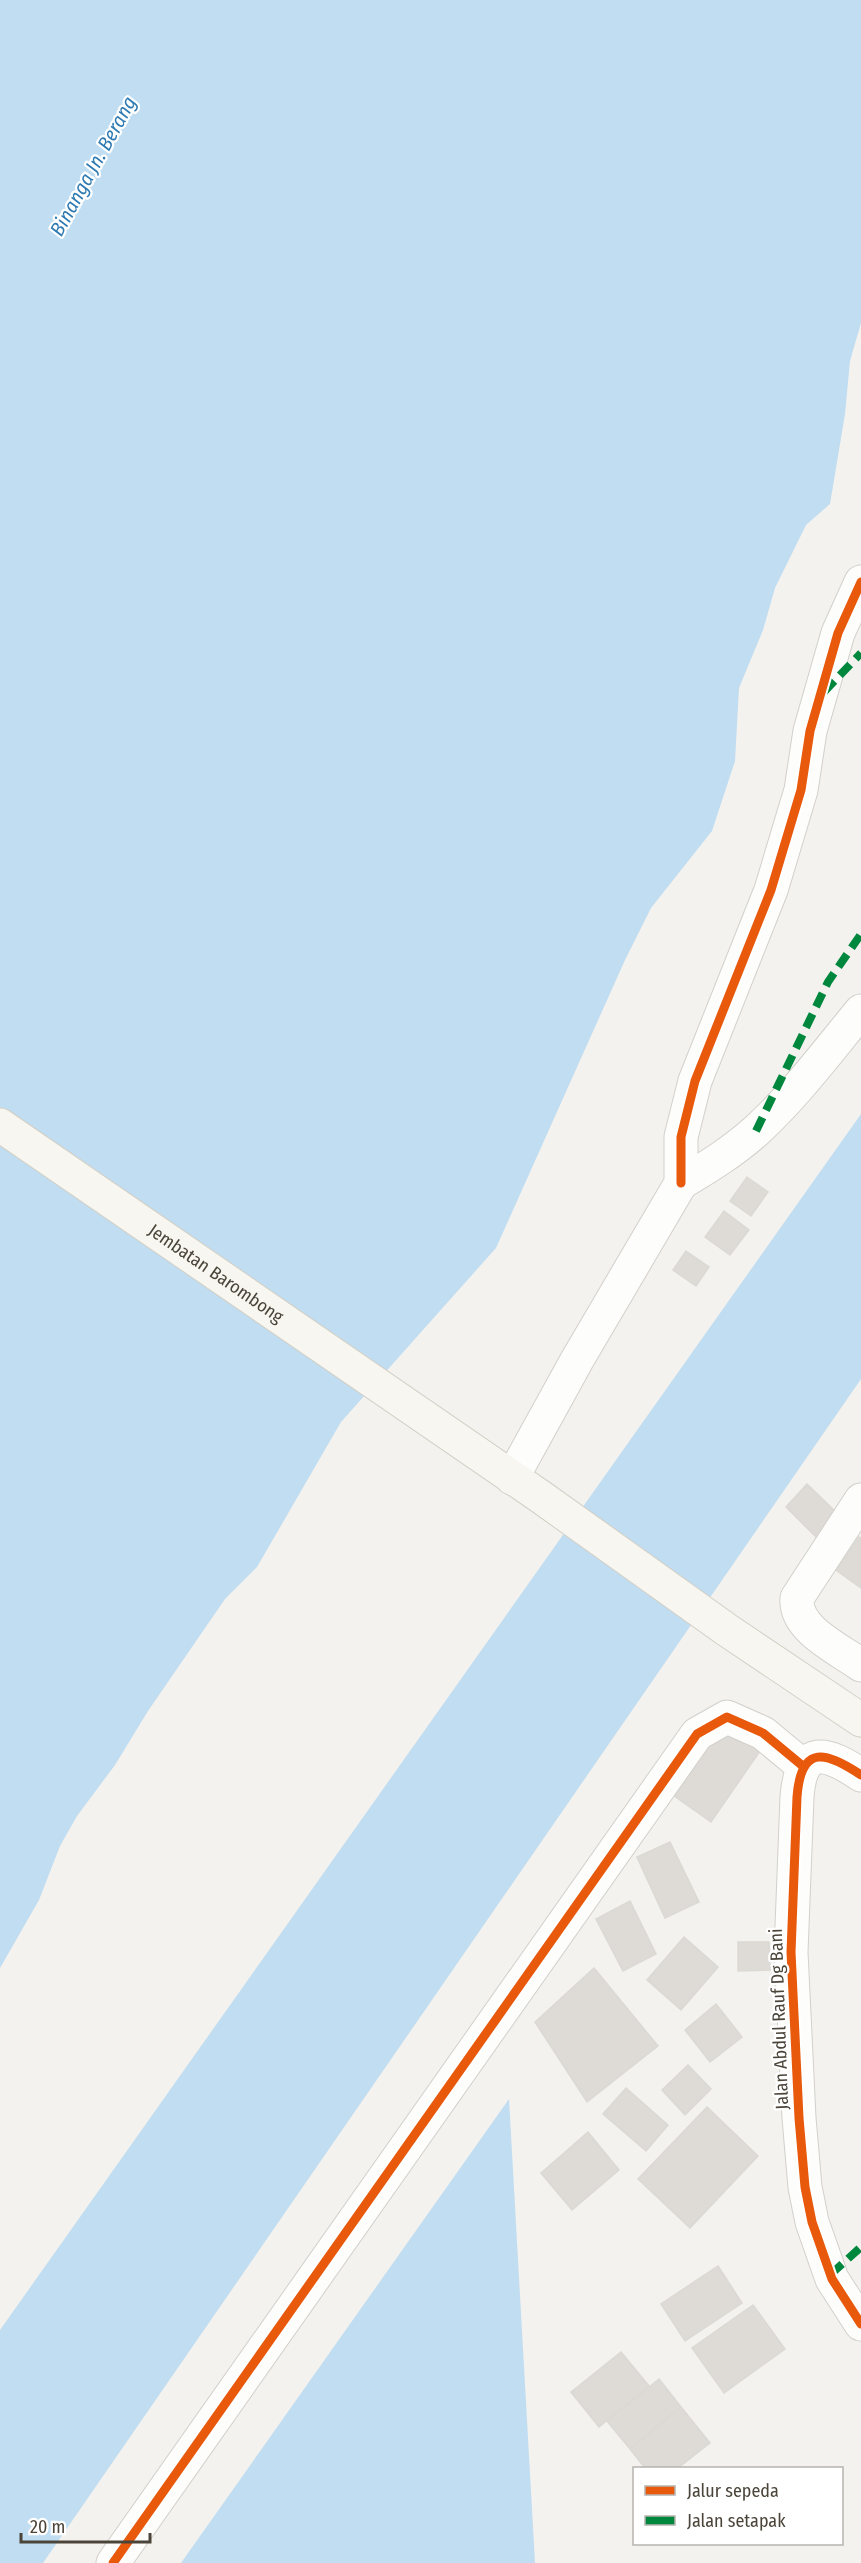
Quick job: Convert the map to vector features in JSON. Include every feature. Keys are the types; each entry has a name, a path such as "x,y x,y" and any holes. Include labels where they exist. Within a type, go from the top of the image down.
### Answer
{"main road":[{"name":"Jembatan Barombong","path":"0,1125 861,1720"}],"street":[{"path":"681,1183 681,1137 694,1081 771,890 801,790 810,731 838,633 861,582"},
{"path":"512,1478 577,1360 681,1183 717,1162 756,1131 789,1098 861,1011"},
{"path":"861,1500 797,1598 796,1609 803,1623 861,1665"},
{"path":"113,2563 698,1734 727,1717 764,1733 804,1767 815,1757 829,1756 861,1774"},
{"name":"Jalan Abdul Rauf Dg Bani","path":"804,1767 798,1784 797,1797 792,1952 799,2118 806,2187 812,2222 832,2279 861,2324"}],"water":[{"name":"Binanga Jn. Berang","path":"0,0 861,0 861,323 850,361 845,414 830,504 806,525 775,588 763,630 739,688 735,761 712,831 651,908 625,960 496,1248 341,1422 257,1567 225,1599 148,1711 115,1765 77,1816 60,1846 39,1900 0,1968"},
{"path":"861,1114 861,1379 43,2563 0,2563 0,2330"},
{"path":"509,2099 535,2563 181,2563"}],"building":[{"path":"747,1177 768,1192 751,1216 730,1201"},
{"path":"724,1211 749,1230 730,1255 705,1237"},
{"path":"686,1251 709,1267 696,1286 673,1270"},
{"path":"807,1484 839,1515 817,1538 786,1507"},
{"path":"859,1537 861,1538 861,1588 836,1570"},
{"path":"722,1724 760,1751 711,1822 673,1795"},
{"path":"670,1842 699,1902 665,1918 637,1857"},
{"path":"630,1901 656,1954 623,1971 596,1919"},
{"path":"684,1937 718,1967 681,2010 647,1980"},
{"path":"738,1942 769,1942 770,1970 738,1971"},
{"path":"594,1968 658,2046 587,2102 535,2022"},
{"path":"716,2004 742,2037 710,2062 685,2030"},
{"path":"688,2065 711,2089 685,2115 662,2090"},
{"path":"626,2088 668,2125 646,2151 603,2114"},
{"path":"707,2107 758,2156 690,2228 638,2179"},
{"path":"588,2132 619,2170 572,2210 541,2173"},
{"path":"718,2266 742,2303 685,2341 661,2304"},
{"path":"753,2305 785,2349 724,2393 692,2348"},
{"path":"621,2352 649,2386 599,2427 571,2392"},
{"path":"659,2379 681,2407 630,2449 607,2421"},
{"path":"681,2407 710,2443 679,2467 644,2467 630,2449"}],"marked path":[{"path":"824,692 861,653"},
{"path":"756,1131 828,982 861,934"},
{"path":"831,2274 861,2247"}],"cycle path":[{"path":"681,1183 681,1137 695,1081 771,890 801,790 810,731 838,633 861,582"},
{"path":"113,2563 697,1734 727,1717 763,1733 804,1767"},
{"path":"861,1775 827,1758 818,1757 810,1760 804,1768 797,1797 791,1952 799,2118 805,2187 812,2222 832,2279 861,2324"}]}
